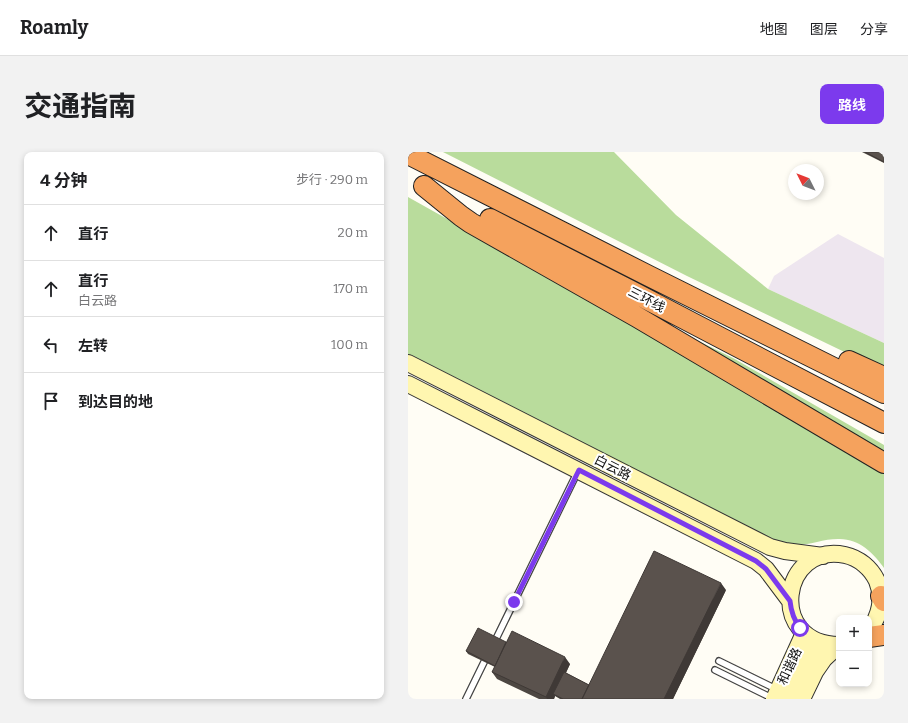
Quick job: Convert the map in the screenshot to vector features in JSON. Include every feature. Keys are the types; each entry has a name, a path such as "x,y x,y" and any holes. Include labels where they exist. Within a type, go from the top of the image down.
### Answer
{"highway":[{"name":"三环线","path":"408,154 884,393"},
{"name":"三环线","path":"416,182 631,291 884,423"},
{"path":"416,182 471,223 637,317 884,463"},
{"path":"649,276 684,283 884,377"},
{"path":"872,637 884,635"}],"street":[{"name":"白云路","path":"408,363 770,547 785,551 823,556 839,554 855,558 862,562 873,574 880,588 882,599"},
{"name":"白云路","path":"408,384 756,561 766,569 790,601"},
{"path":"823,556 811,561 801,570 794,581 790,594 790,607 796,624 811,637 828,644 836,645"},
{"path":"872,626 879,614 882,599"},
{"name":"和谐路","path":"779,697 811,637"},
{"name":"和谐路","path":"802,699 814,672 824,659 836,648"}],"lane":[{"path":"466,699 579,470"},
{"path":"719,661 779,697"},
{"path":"714,670 779,697"}],"shaded area":[{"path":"838,234 884,258 884,343 768,289 774,276"}],"green space":[{"path":"443,152 614,152 676,215 768,289 884,343 884,371 687,276"},
{"path":"408,197 574,290 884,469 884,568 865,548 845,539 833,539 796,545 777,542 408,357"},
{"path":"650,317 733,358 884,445 884,456"}],"building":[{"path":"865,152 884,152 884,162"},
{"path":"654,551 721,583 664,699 582,699"},
{"path":"478,628 506,642 495,666 466,651"},
{"path":"512,631 565,657 546,697 492,672"},
{"path":"564,672 589,685 582,699 563,699 553,694"}],"route":[{"path":"514,602 579,470 756,561 766,569 790,601 790,607 796,624 800,628"}]}
